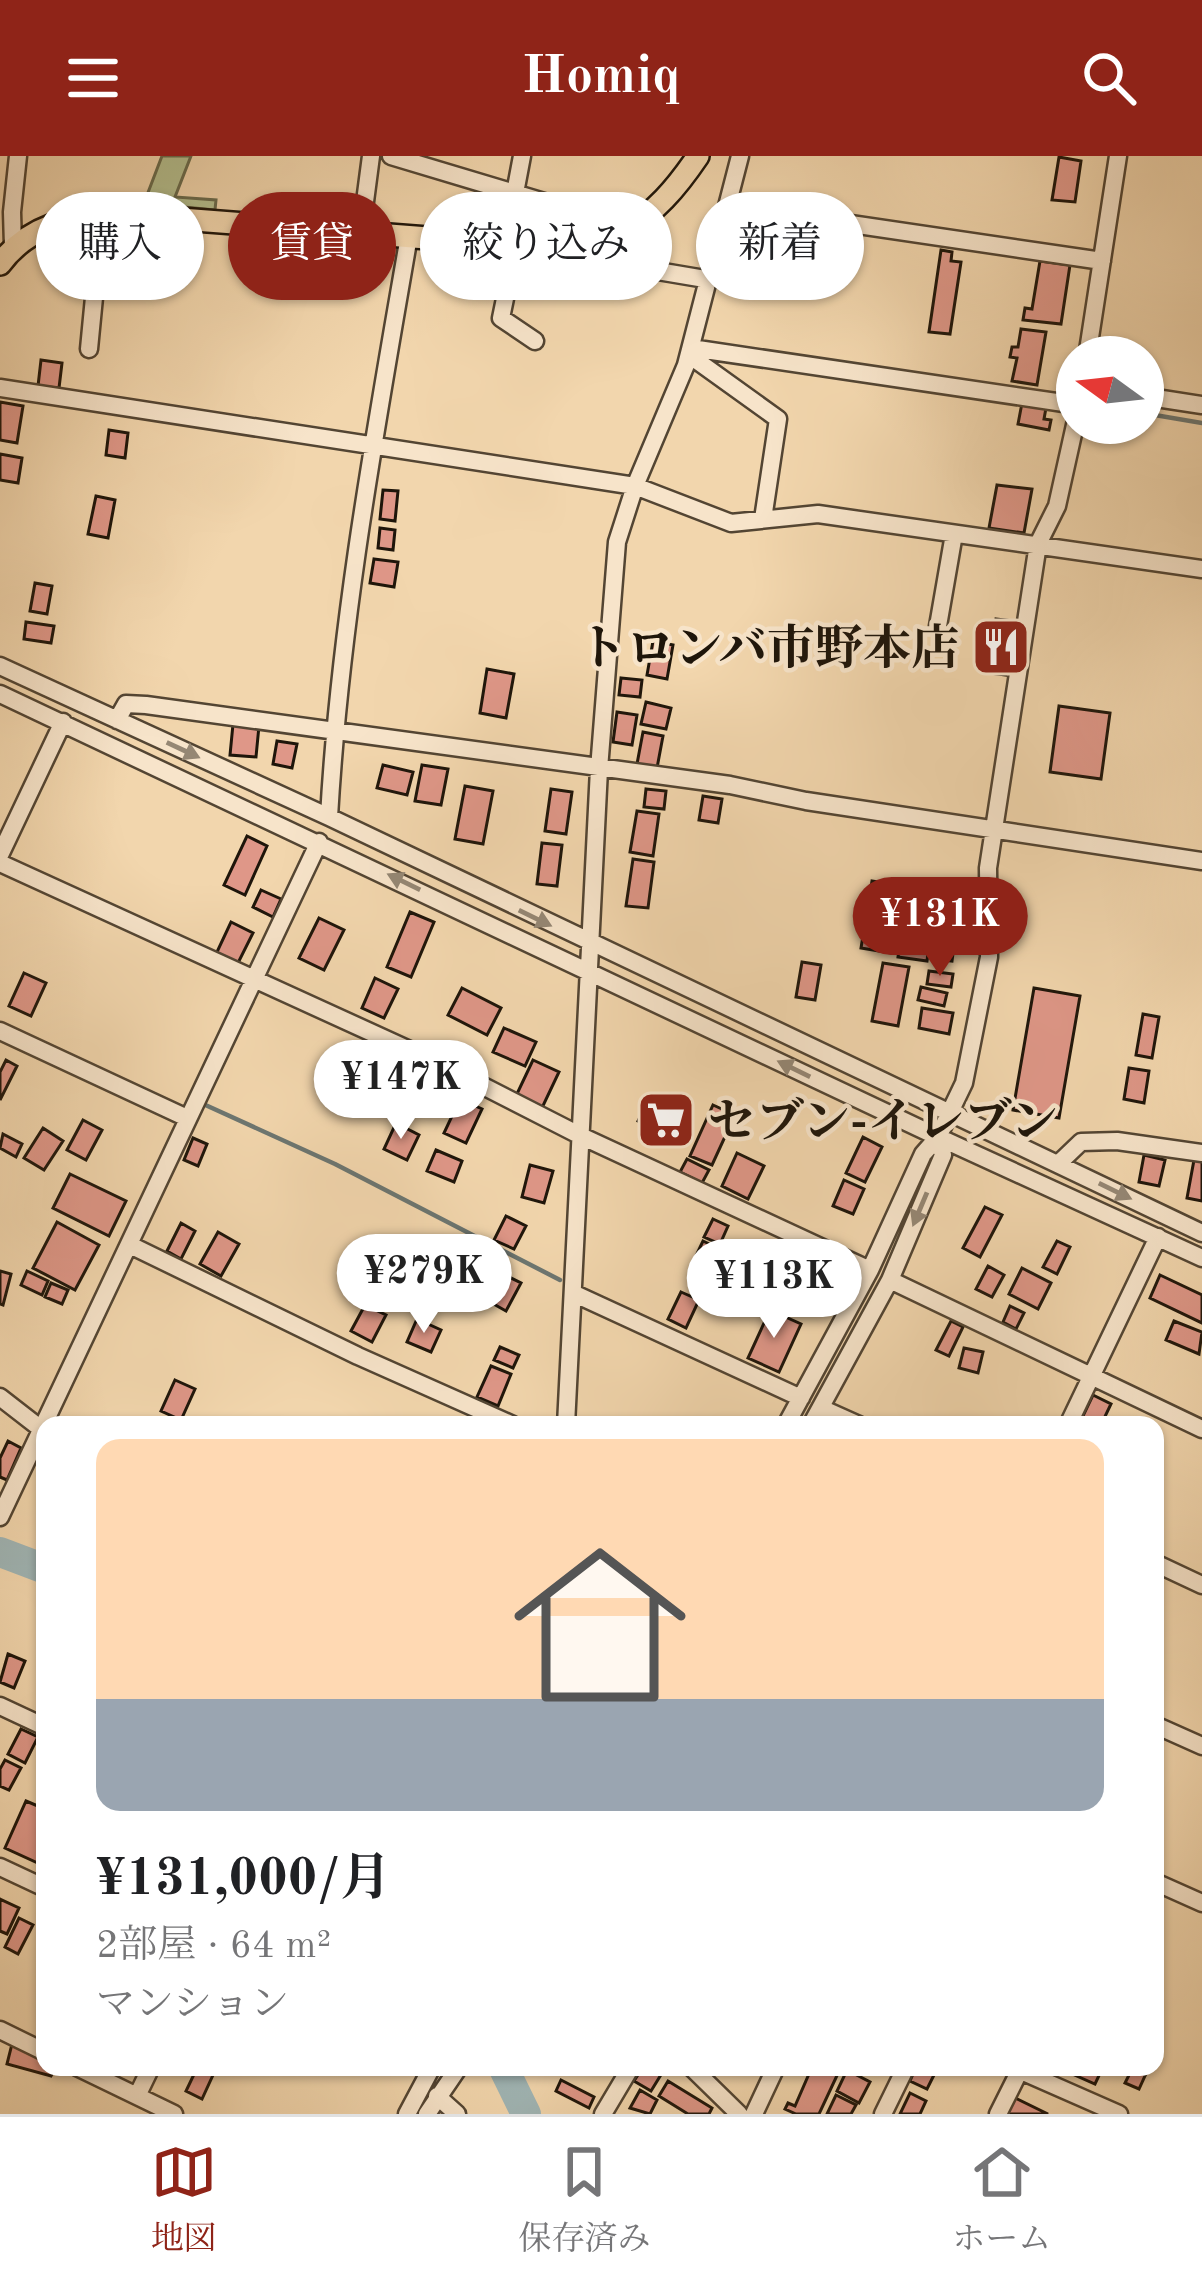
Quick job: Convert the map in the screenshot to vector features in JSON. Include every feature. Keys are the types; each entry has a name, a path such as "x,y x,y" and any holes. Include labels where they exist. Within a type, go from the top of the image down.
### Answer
{"main road":[{"path":"669,192 698,156"},
{"path":"396,235 420,237"},
{"path":"7,255 36,237"}],"street":[{"path":"7,255 18,156"},
{"path":"366,192 371,156"},
{"path":"391,156 512,192"},
{"path":"515,192 522,156"},
{"path":"731,192 740,156"},
{"path":"1090,336 1118,156"},
{"path":"864,226 1102,261"},
{"path":"329,818 334,730 373,446 409,236"},
{"path":"88,349 93,300"},
{"path":"504,300 501,318 535,340"},
{"path":"567,1416 609,603 617,542 705,300"},
{"path":"690,351 1056,402"},
{"path":"690,351 778,419 763,519"},
{"path":"0,388 635,486 730,524 818,514 1202,569"},
{"path":"1164,399 1202,405"},
{"path":"791,1416 870,1270 923,1154 938,1137 964,1083 989,957 988,868 1038,544 1057,506 1071,444"},
{"path":"938,626 954,534"},
{"path":"0,666 1202,1233"},
{"path":"0,694 1202,1258"},
{"path":"117,720 126,704 146,705 730,785 1202,861"},
{"path":"63,722 0,859 870,1270"},
{"path":"50,1416 319,842"},
{"path":"0,1031 187,1118"},
{"path":"816,1416 890,1280 943,1155 938,1137"},
{"path":"1058,1164 1081,1142 1117,1141 1202,1153"},
{"path":"1072,1416 1158,1237"},
{"path":"130,1245 493,1416"},
{"path":"890,1280 1202,1429"},
{"path":"575,1294 801,1398"},
{"path":"0,1397 36,1425"},
{"path":"821,1408 839,1416"},
{"path":"0,1517 36,1445"},
{"path":"1164,1567 1202,1585"},
{"path":"0,1706 36,1723"},
{"path":"1164,1729 1202,1746"},
{"path":"0,1867 36,1884"},
{"path":"1164,1886 1202,1904"},
{"path":"0,2030 36,2048"},
{"path":"97,2076 174,2114"},
{"path":"138,2094 147,2076"},
{"path":"407,2114 424,2076"},
{"path":"428,2114 452,2076"},
{"path":"603,2114 626,2076"},
{"path":"701,2076 739,2114"},
{"path":"754,2114 772,2076"},
{"path":"884,2114 902,2076"},
{"path":"998,2114 1013,2076"},
{"path":"1032,2076 1119,2114"},
{"path":"437,2096 457,2114"}],"green space":[{"path":"162,156 191,156 177,192 148,192"},
{"path":"204,199 216,200 215,210 204,209"}],"building":[{"path":"1059,157 1081,161 1075,202 1052,200"},
{"path":"941,250 952,252 951,261 961,262 950,334 929,332"},
{"path":"1040,261 1070,265 1061,324 1023,320 1025,308 1032,309"},
{"path":"1021,329 1046,332 1037,385 1012,381 1017,358 1010,357 1012,347 1018,347"},
{"path":"41,360 62,363 59,388 38,386"},
{"path":"0,402 23,406 17,443 0,440"},
{"path":"1022,403 1046,408 1049,430 1018,424"},
{"path":"109,430 128,433 125,458 106,455"},
{"path":"0,454 22,458 18,483 0,480"},
{"path":"997,485 1032,489 1024,533 989,528"},
{"path":"383,490 398,491 395,521 380,519"},
{"path":"96,496 115,500 108,538 88,534"},
{"path":"380,528 395,530 393,550 378,548"},
{"path":"374,559 398,562 394,587 370,583"},
{"path":"35,583 52,586 47,614 30,611"},
{"name":"トロンバ市野本店","path":"996,619 1014,621 1006,675 989,673"},
{"path":"26,622 54,626 51,643 24,639"},
{"path":"653,641 673,645 667,679 647,675"},
{"path":"487,669 514,674 506,718 480,713"},
{"path":"621,678 642,680 640,697 619,695"},
{"path":"646,702 671,708 666,729 641,724"},
{"path":"1059,706 1110,713 1101,779 1050,772"},
{"path":"617,712 637,715 632,745 613,742"},
{"path":"233,724 259,726 256,757 230,755"},
{"path":"643,732 663,736 657,768 637,764"},
{"path":"277,741 297,744 292,768 273,764"},
{"path":"383,765 413,772 407,795 377,788"},
{"path":"422,765 448,769 441,805 415,801"},
{"path":"465,786 493,791 483,844 455,839"},
{"path":"551,789 572,792 566,834 545,831"},
{"path":"646,789 666,791 664,809 644,807"},
{"path":"703,796 722,799 718,823 699,820"},
{"path":"637,811 659,814 653,856 630,852"},
{"path":"247,836 267,846 245,895 224,885"},
{"path":"542,843 562,845 557,886 537,884"},
{"path":"633,859 654,862 648,908 626,906"},
{"path":"872,881 902,886 891,953 861,948"},
{"path":"907,888 936,892 927,961 898,957"},
{"path":"261,890 281,899 273,917 253,907"},
{"path":"410,912 434,922 411,977 387,967"},
{"path":"319,918 344,930 324,970 299,958"},
{"path":"231,922 253,933 237,965 216,954"},
{"path":"936,935 955,938 952,961 933,959"},
{"path":"802,962 821,965 815,1000 796,997"},
{"path":"883,963 909,967 898,1026 872,1021"},
{"path":"929,971 953,974 951,987 927,984"},
{"path":"24,973 46,983 31,1016 9,1006"},
{"path":"375,978 398,989 384,1018 362,1008"},
{"path":"921,987 947,993 944,1006 918,1000"},
{"path":"462,988 501,1008 487,1035 448,1015"},
{"path":"1034,988 1080,996 1059,1118 1013,1110"},
{"path":"922,1008 953,1013 949,1034 919,1028"},
{"path":"1143,1014 1159,1017 1152,1058 1136,1055"},
{"path":"504,1028 536,1042 525,1066 493,1052"},
{"path":"6,1060 17,1066 0,1100 0,1072"},
{"path":"533,1060 559,1072 541,1110 515,1098"},
{"path":"1129,1068 1149,1071 1144,1103 1124,1099"},
{"path":"427,1077 439,1083 425,1113 413,1108"},
{"path":"649,1098 692,1119 681,1142 638,1121"},
{"path":"460,1099 482,1109 466,1143 444,1133"},
{"path":"713,1105 735,1115 712,1165 690,1156"},
{"path":"83,1120 102,1130 86,1160 67,1150"},
{"path":"396,1123 419,1135 407,1160 384,1149"},
{"path":"43,1128 63,1141 44,1170 24,1158"},
{"path":"3,1134 22,1144 16,1157 0,1148"},
{"path":"863,1137 882,1147 865,1182 846,1173"},
{"path":"193,1138 207,1144 198,1166 184,1160"},
{"path":"436,1150 462,1161 454,1182 427,1171"},
{"path":"737,1153 764,1166 748,1199 722,1186"},
{"path":"1144,1155 1165,1160 1159,1186 1139,1182"},
{"path":"687,1159 709,1170 702,1183 680,1172"},
{"path":"1194,1160 1202,1161 1202,1201 1187,1198"},
{"path":"530,1165 553,1171 544,1203 522,1197"},
{"path":"70,1174 126,1201 109,1236 53,1208"},
{"path":"844,1180 864,1189 853,1214 833,1206"},
{"path":"985,1207 1002,1215 980,1257 963,1248"},
{"path":"506,1216 526,1226 514,1249 494,1240"},
{"path":"713,1219 728,1226 720,1244 704,1237"},
{"path":"57,1222 99,1245 75,1290 33,1268"},
{"path":"181,1223 195,1231 181,1259 167,1251"},
{"path":"218,1232 239,1244 221,1276 200,1264"},
{"path":"703,1241 724,1251 715,1270 694,1260"},
{"path":"1057,1241 1070,1247 1057,1274 1043,1267"},
{"path":"806,1254 827,1266 814,1288 794,1275"},
{"path":"988,1266 1004,1275 992,1297 976,1289"},
{"path":"1022,1268 1051,1283 1038,1309 1009,1294"},
{"path":"0,1271 11,1274 3,1305 0,1304"},
{"path":"27,1271 48,1281 42,1295 21,1285"},
{"path":"505,1275 521,1283 506,1311 490,1302"},
{"path":"1160,1275 1202,1295 1202,1323 1150,1298"},
{"path":"51,1283 68,1290 62,1304 45,1297"},
{"path":"681,1292 699,1300 686,1328 668,1319"},
{"path":"365,1305 386,1315 372,1342 351,1331"},
{"path":"1010,1306 1024,1313 1016,1329 1003,1322"},
{"path":"770,1310 801,1324 779,1372 748,1358"},
{"path":"417,1319 441,1330 431,1352 407,1342"},
{"path":"951,1321 963,1327 949,1356 936,1350"},
{"path":"1174,1321 1202,1332 1199,1354 1166,1340"},
{"path":"500,1347 519,1355 513,1368 494,1360"},
{"path":"964,1348 983,1352 978,1373 959,1368"},
{"path":"491,1366 511,1374 498,1406 477,1397"},
{"path":"175,1380 195,1389 183,1416 161,1411"},
{"path":"1093,1395 1111,1404 1105,1416 1083,1416"},
{"path":"8,1441 21,1448 7,1480 0,1477 0,1458"},
{"path":"8,1654 25,1661 14,1688 0,1682"},
{"path":"21,1729 36,1736 25,1763 8,1754"},
{"path":"5,1760 21,1768 9,1790 0,1786"},
{"path":"26,1801 36,1805 36,1862 5,1848"},
{"path":"0,1899 19,1908 7,1934 0,1931"},
{"path":"19,1918 33,1925 18,1954 5,1947"},
{"path":"12,2044 36,2057 36,2072 7,2064"},
{"path":"193,2076 213,2076 202,2099 186,2091"},
{"path":"637,2076 660,2076 651,2091 634,2081"},
{"path":"808,2076 837,2076 819,2114 785,2109 788,2103 795,2106"},
{"path":"844,2076 870,2082 859,2103 837,2091"},
{"path":"912,2076 934,2076 927,2089 910,2081"},
{"path":"1128,2076 1145,2076 1139,2089 1125,2083"},
{"path":"561,2080 594,2097 589,2108 556,2091"},
{"path":"668,2081 712,2108 709,2114 688,2114 659,2096"},
{"path":"640,2090 657,2100 650,2114 630,2108"},
{"path":"910,2093 926,2101 920,2114 900,2114"},
{"path":"836,2095 856,2105 851,2114 827,2114"},
{"path":"1011,2096 1048,2114 1003,2114"}],"waterway":[{"path":"1164,417 1202,423"},
{"path":"201,1103 335,1164 560,1280"},
{"path":"0,1552 36,1566"},
{"path":"507,2076 526,2114"}],"place":[{"name":"トロンバ市野本店","path":"1001,647"},
{"name":"セブン-イレブン","path":"666,1120"}]}
